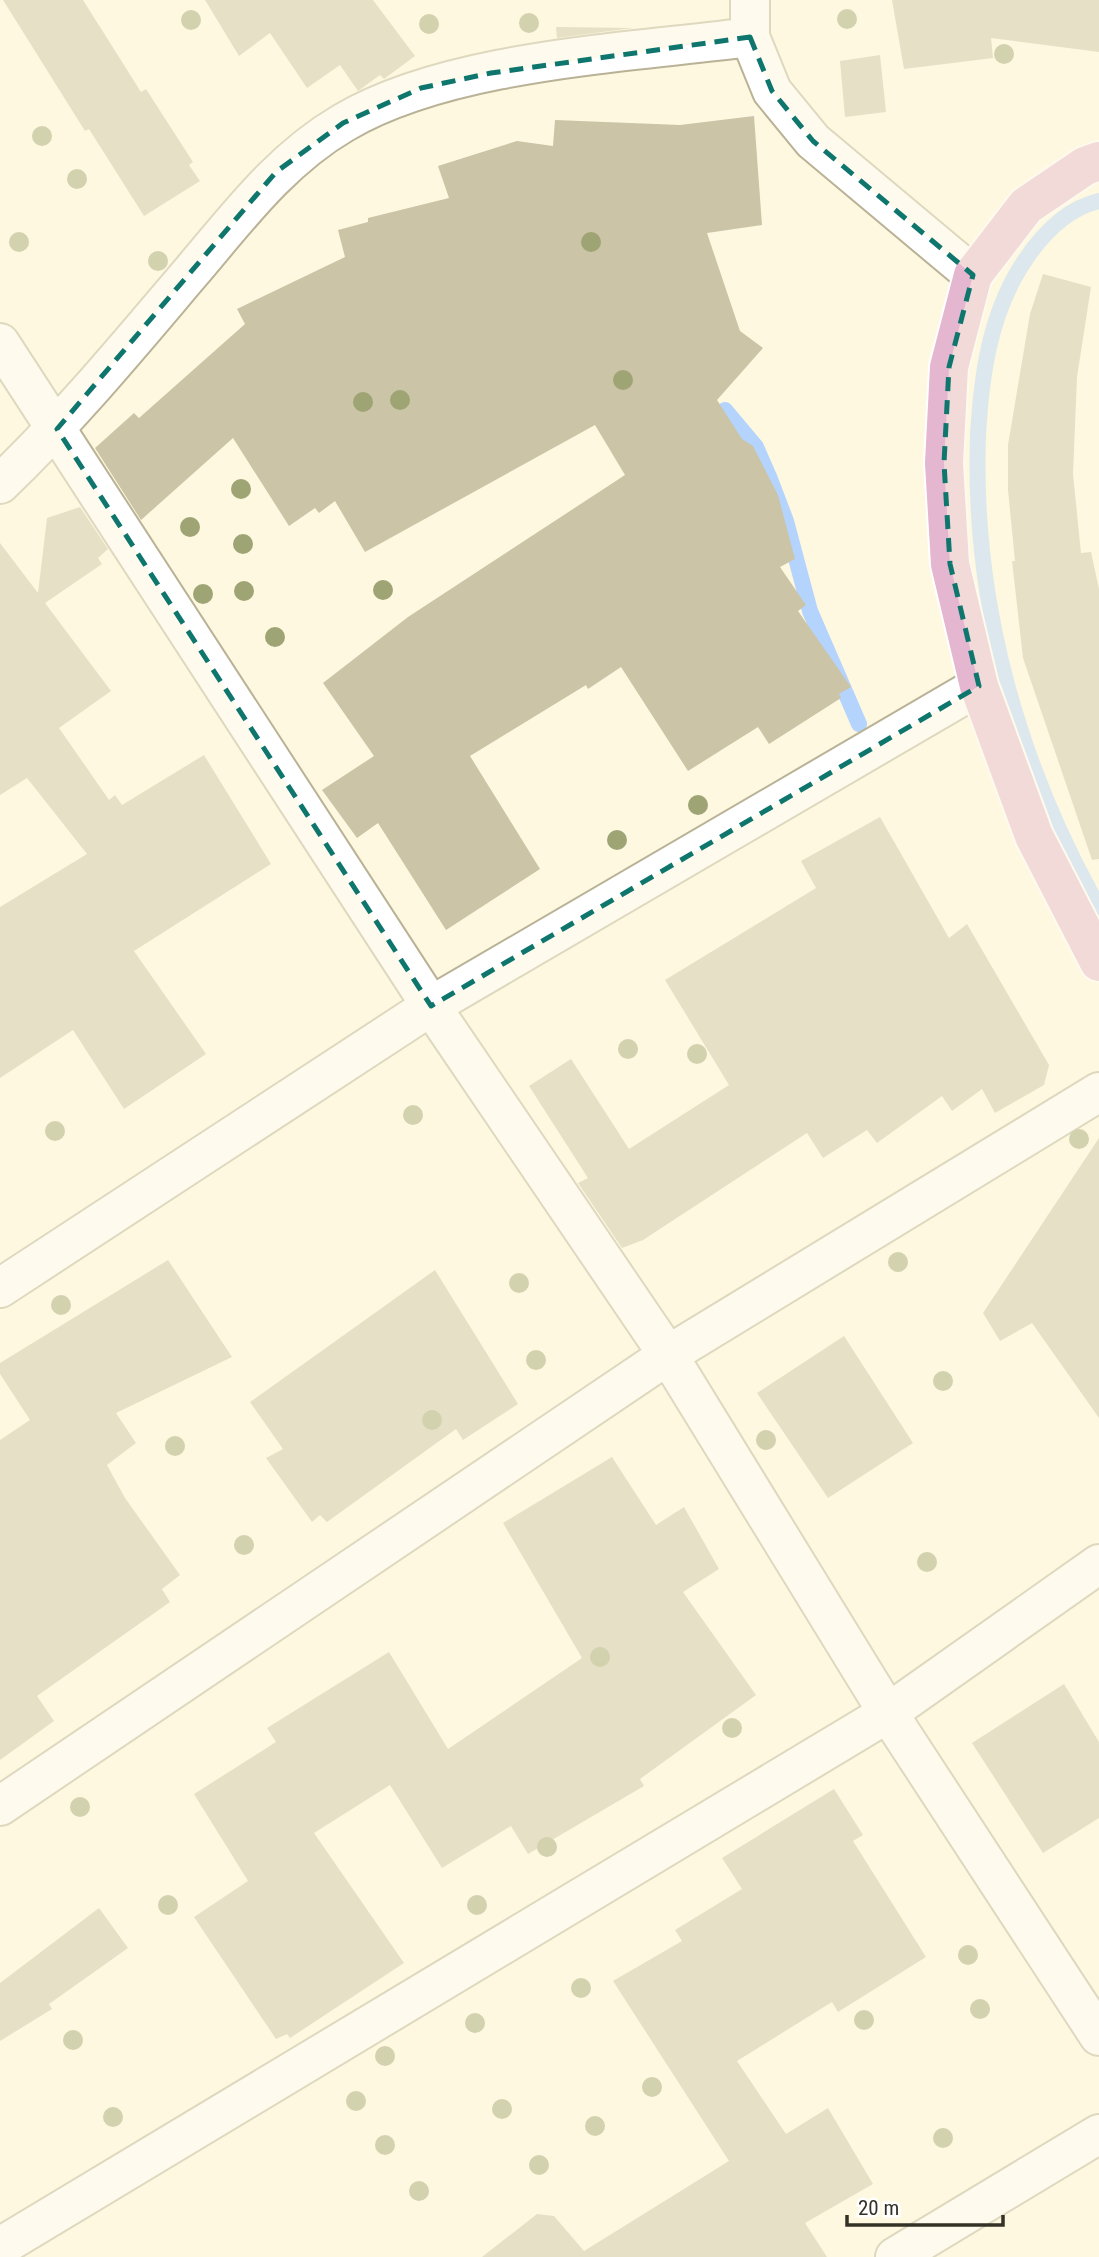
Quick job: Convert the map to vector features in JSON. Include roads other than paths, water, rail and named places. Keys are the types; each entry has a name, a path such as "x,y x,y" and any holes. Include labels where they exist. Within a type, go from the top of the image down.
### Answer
{"main road":[{"path":"1099,160 1085,166 1026,206 973,275 949,367 944,463 950,564 979,686 1034,836 1099,962"}],"street":[{"path":"0,484 57,429 276,172 343,123 421,88 750,18 772,90 813,141 973,275"},
{"path":"0,343 431,1006 668,1356 888,1713 1099,2036"},
{"path":"0,1288 431,1006 979,686"},
{"path":"0,1806 668,1356 1099,1092"},
{"path":"0,2246 888,1713 1099,1564"},
{"path":"895,2257 1099,2134"}],"waterway":[{"path":"1099,201 1074,211 1053,227 1027,257 1009,287 988,349 978,436 978,498 983,560 992,620 1006,680 1045,797 1099,908"},
{"path":"725,410 756,447 770,479 786,521 810,611 859,724"}]}
